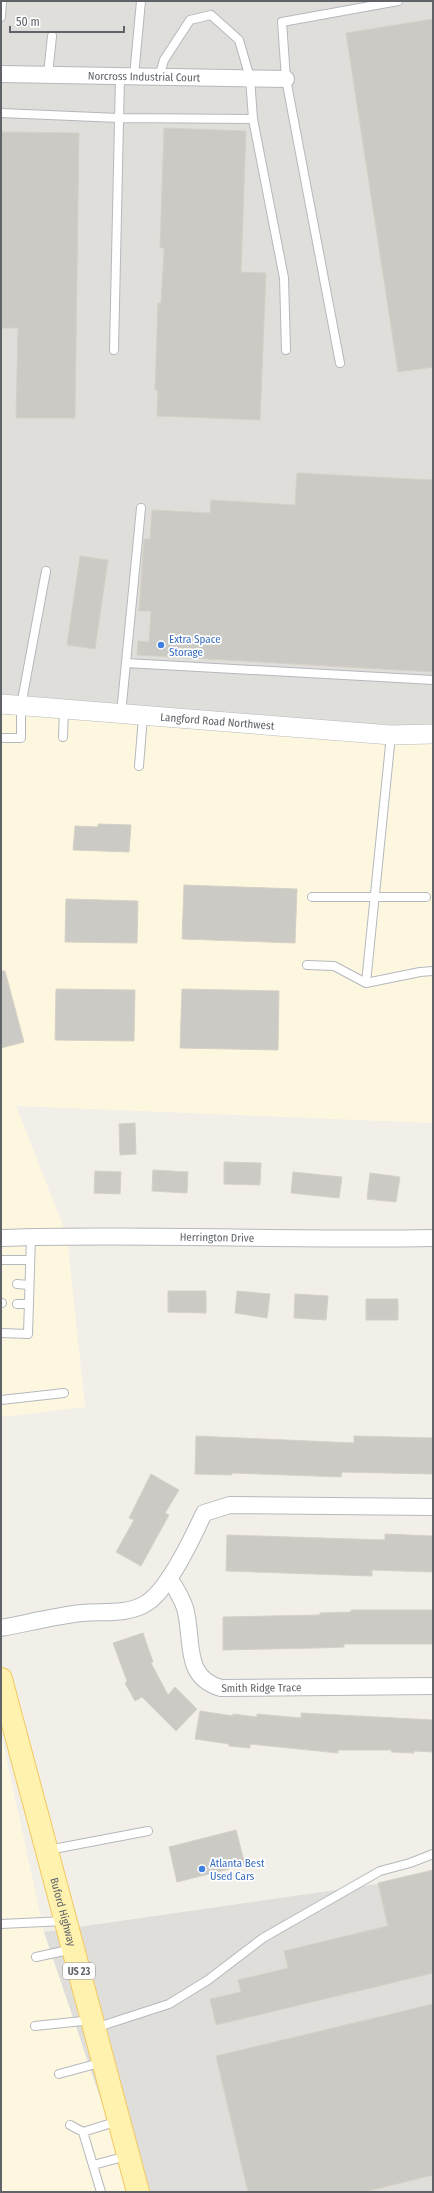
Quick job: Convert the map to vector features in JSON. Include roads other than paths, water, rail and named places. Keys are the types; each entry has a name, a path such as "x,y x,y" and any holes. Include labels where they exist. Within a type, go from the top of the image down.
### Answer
{"main road":[{"name":"Buford Highway","path":"1,1679 138,2192"}],"street":[{"name":"Norcross Industrial Court","path":"1,74 286,79"},
{"name":"Langford Road Northwest","path":"1,704 143,717 391,735 433,734"},
{"name":"Herrington Drive","path":"1,1238 433,1238"},
{"path":"1,1628 82,1613 131,1609 146,1604 155,1596 169,1578 189,1546 204,1513 230,1505 433,1507"},
{"name":"Smith Ridge Trace","path":"169,1578 179,1593 184,1607 190,1630 190,1650 196,1672 208,1684 221,1688 433,1686"}],"lane":[{"path":"1,17 2,1"},
{"path":"114,350 119,118 141,1"},
{"path":"340,363 286,79 282,22 398,1"},
{"path":"159,76 164,60 190,20 211,15 239,40 250,78 253,119 271,220 284,278 286,350"},
{"path":"48,74 52,36"},
{"path":"1,113 119,118 253,119"},
{"path":"121,714 141,508"},
{"path":"1,738 21,738 21,706 46,571"},
{"path":"126,663 433,680"},
{"path":"63,737 64,709"},
{"path":"138,766 143,717"},
{"path":"366,983 391,735"},
{"path":"312,898 375,896 426,897"},
{"path":"307,965 334,966 366,983 420,972 433,971"},
{"path":"1,1332 28,1334 31,1237"},
{"path":"1,1260 30,1260"},
{"path":"17,1284 29,1285"},
{"path":"17,1304 29,1304"},
{"path":"1,1400 64,1393"},
{"path":"47,1851 148,1831"},
{"path":"35,2026 94,2024 169,2004 208,1980 263,1938 380,1871 410,1863 433,1854"},
{"path":"1,1924 66,1922"},
{"path":"36,1957 73,1949"},
{"path":"60,2074 104,2062"},
{"path":"83,2132 119,2121"},
{"path":"70,2125 83,2132 101,2192"},
{"path":"93,2165 128,2155"}],"place":[{"name":"Extra Space Storage","path":"161,645"},
{"name":"Atlanta Best Used Cars","path":"202,1869"}]}
